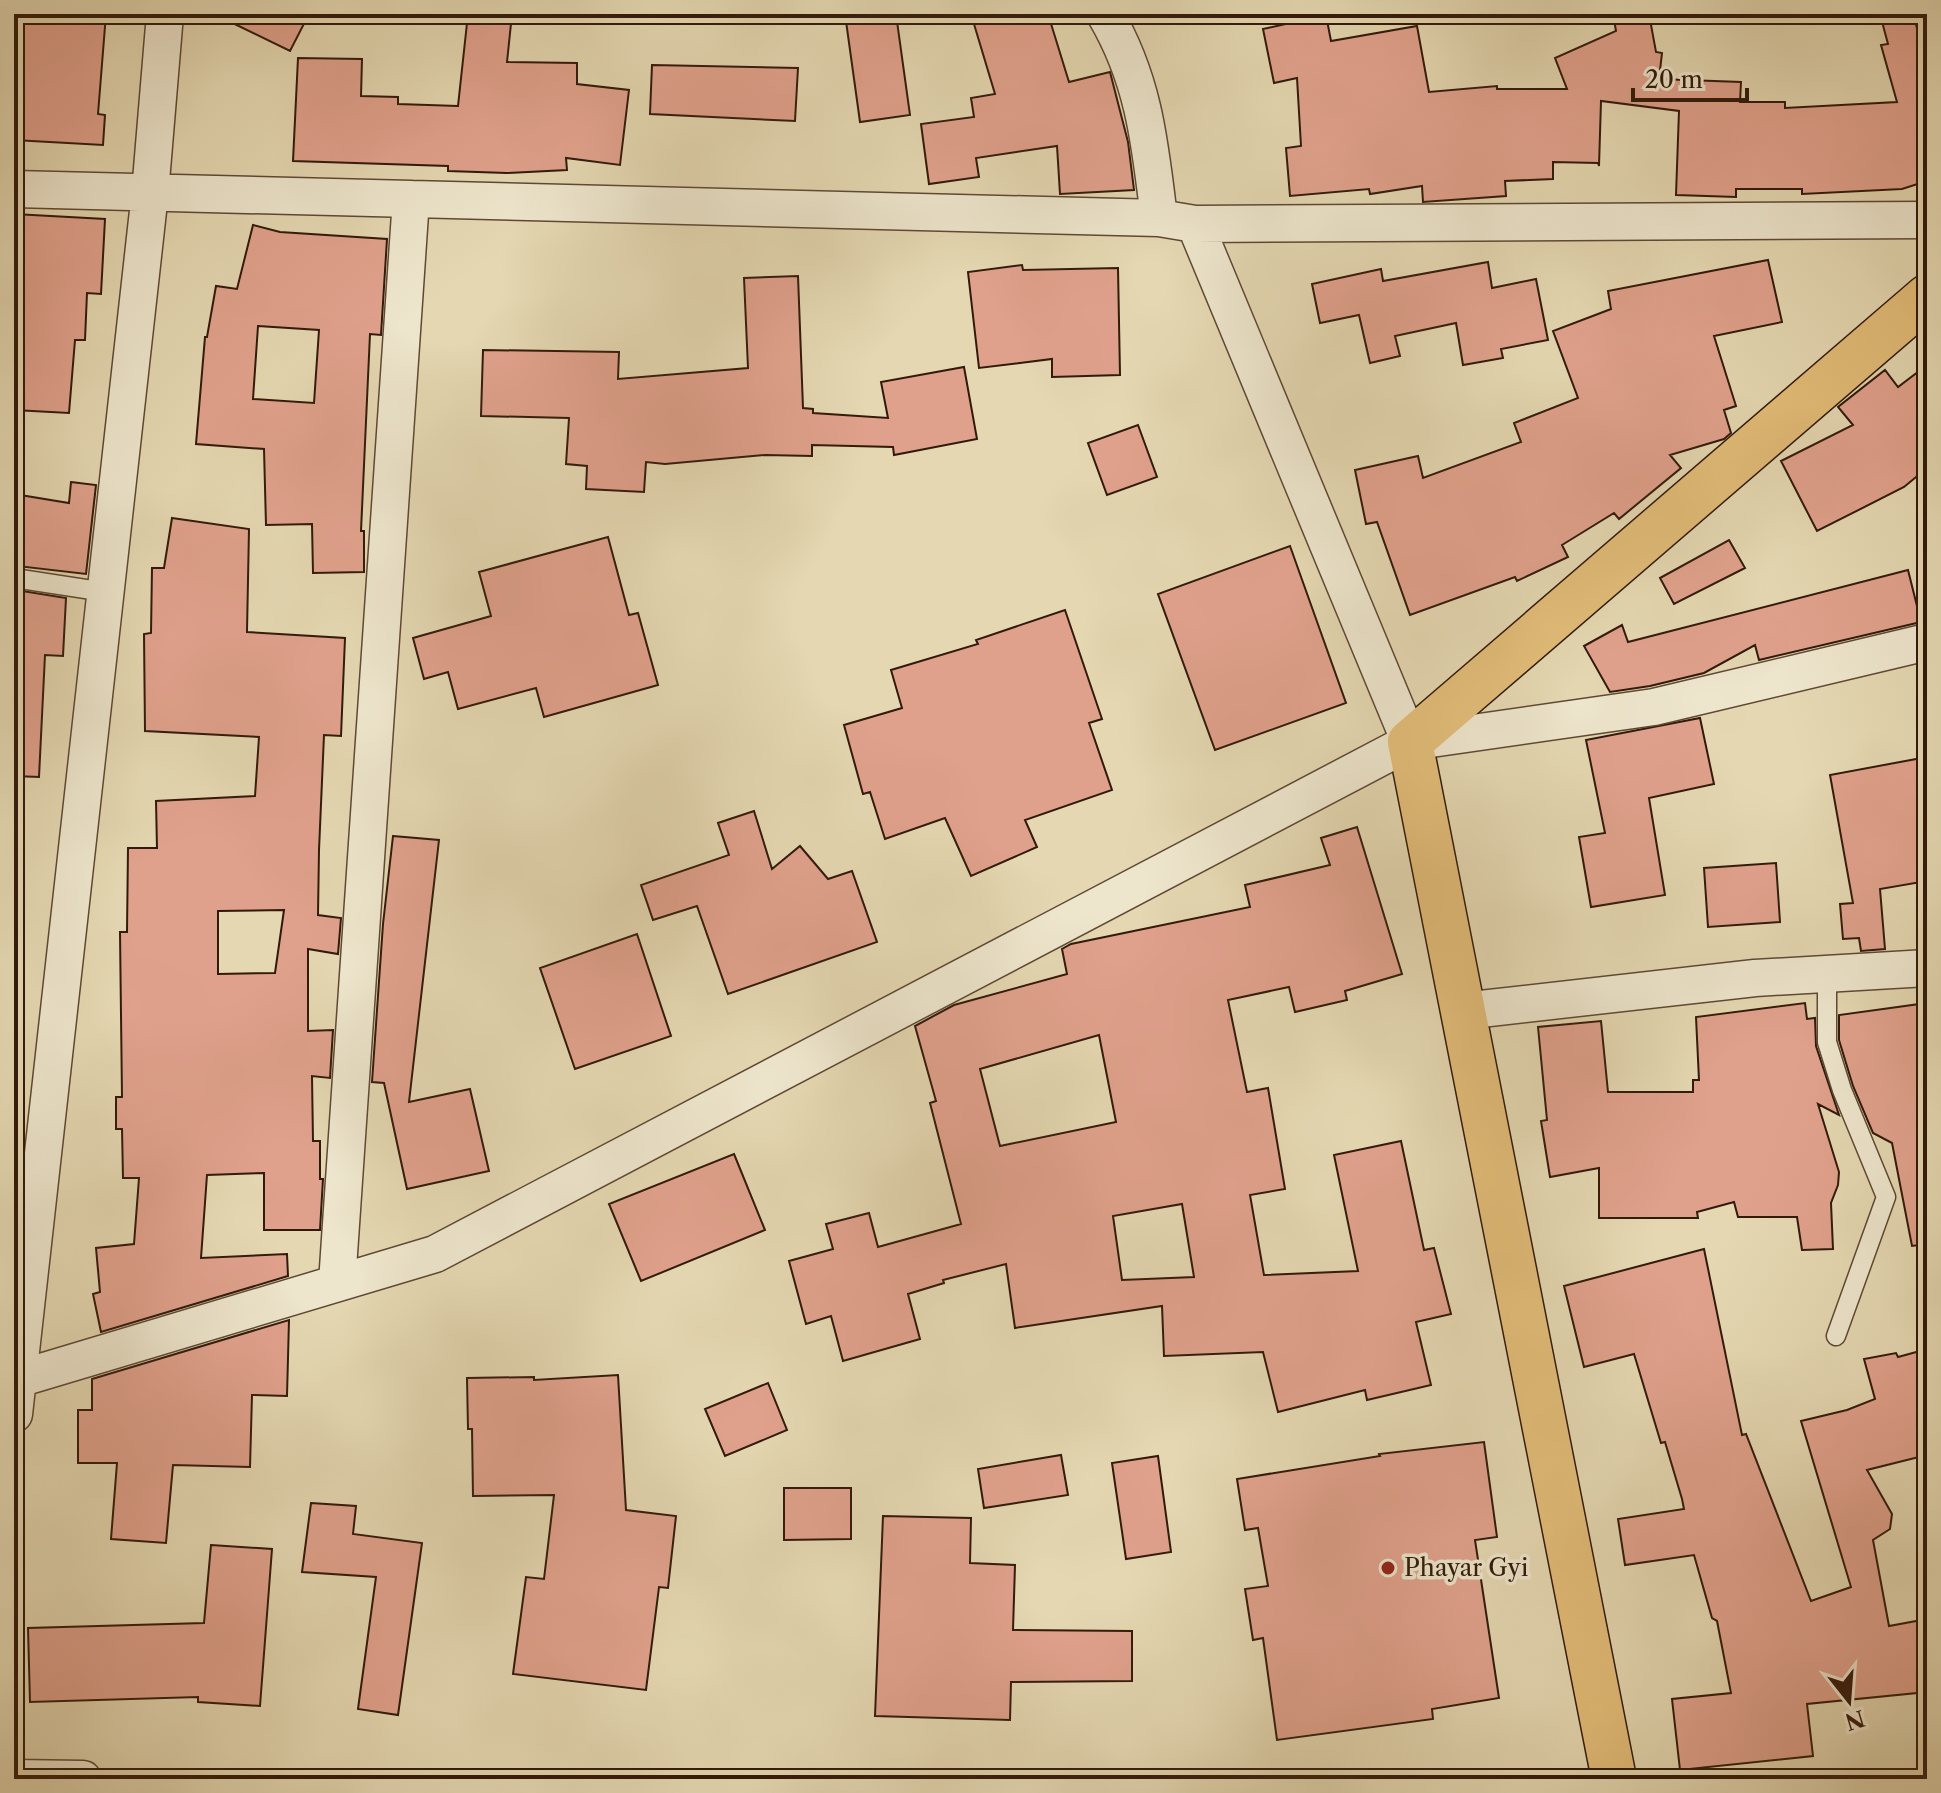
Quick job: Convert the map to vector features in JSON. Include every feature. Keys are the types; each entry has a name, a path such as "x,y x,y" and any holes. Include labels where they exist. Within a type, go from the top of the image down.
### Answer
{"main road":[{"path":"1614,1779 1410,742 1927,297"}],"street":[{"path":"165,14 150,193 16,1396 337,1283 435,1254 1410,742 1654,707 1927,642"},
{"path":"1105,14 1123,45 1148,127 1159,218"},
{"path":"14,189 1159,218 1195,224 1927,220"},
{"path":"337,1283 411,199"},
{"path":"1195,224 1410,742"},
{"path":"1463,1011 1755,978 1927,968"},
{"path":"14,1778 83,1779"}],"lane":[{"path":"14,578 105,592"},
{"path":"1827,974 1827,1042 1842,1090 1886,1197 1836,1336"}],"building":[{"path":"14,14 106,14 98,114 105,115 103,145 14,140"},
{"path":"214,14 309,14 290,51"},
{"path":"468,14 512,14 507,62 577,63 577,84 629,90 620,165 566,158 567,170 507,173 448,171 448,166 293,161 298,58 362,59 361,96 398,97 398,104 458,106"},
{"path":"845,14 896,14 910,115 860,122"},
{"path":"971,14 1048,14 1069,82 1110,72 1128,142 1134,190 1060,194 1057,146 976,158 979,177 929,184 921,124 974,117 971,98 995,94"},
{"path":"1613,14 1649,14 1656,52 1662,53 1659,79 1741,82 1740,102 1785,102 1785,108 1897,102 1881,45 1888,44 1880,14 1913,14 1927,64 1927,181 1902,189 1802,194 1802,189 1736,189 1736,197 1676,195 1679,111 1601,101 1599,166 1598,163 1553,162 1553,179 1505,181 1506,196 1423,202 1422,186 1370,194 1369,189 1290,196 1286,148 1301,146 1297,78 1274,83 1263,29 1326,15 1331,41 1417,26 1429,92 1497,86 1497,89 1567,89 1555,58 1616,31"},
{"path":"652,65 798,68 795,121 650,114"},
{"path":"14,214 105,219 101,294 87,293 85,340 75,340 69,413 14,410"},
{"path":"253,225 280,232 387,239 381,335 370,334 361,531 364,531 364,572 313,573 312,524 266,525 264,449 196,444 205,337 216,286 237,289","holes":["258,326 319,330 314,403 253,399"]},
{"path":"1768,260 1782,322 1714,336 1736,406 1724,410 1731,433 1724,439 1670,455 1681,468 1619,519 1614,513 1562,545 1568,557 1517,581 1515,577 1410,615 1377,522 1366,524 1355,470 1418,456 1423,478 1521,442 1514,423 1578,398 1553,331 1611,309 1608,291"},
{"path":"1488,262 1492,288 1536,279 1548,340 1501,349 1503,358 1463,365 1456,323 1395,336 1400,356 1370,363 1359,315 1320,323 1312,284 1381,269 1383,281"},
{"path":"1022,265 1023,270 1118,268 1120,375 1052,377 1052,359 979,368 968,272"},
{"path":"798,276 803,408 813,409 813,413 888,418 881,382 964,367 977,439 894,455 893,447 812,445 812,456 765,455 665,464 646,462 644,492 586,489 587,466 566,464 569,418 481,416 483,350 619,352 618,379 748,368 744,278"},
{"path":"1927,365 1927,468 1904,487 1817,531 1781,461 1853,425 1838,407 1885,370 1898,387"},
{"path":"1138,425 1157,477 1107,495 1088,443"},
{"path":"71,482 96,485 86,574 17,566 18,563 14,563 14,494 69,503"},
{"path":"172,518 249,529 247,632 345,638 341,736 324,735 319,850 318,915 341,918 338,954 308,949 308,1031 333,1030 330,1078 312,1076 313,1141 320,1141 320,1179 323,1179 320,1230 264,1230 264,1173 207,1175 201,1258 287,1254 288,1276 101,1332 93,1294 100,1292 96,1248 134,1244 139,1178 123,1178 122,1129 116,1129 116,1097 122,1097 120,932 127,932 128,848 157,848 156,801 255,796 259,737 145,731 144,634 151,633 152,568 164,568","holes":["284,910 275,973 218,974 218,911"]},
{"path":"608,537 629,615 638,613 658,685 544,717 536,688 458,709 448,672 424,679 413,638 491,616 479,572"},
{"path":"1729,540 1745,568 1674,604 1660,578"},
{"path":"1290,546 1346,703 1215,750 1158,594"},
{"path":"1908,570 1921,622 1759,660 1755,645 1704,673 1650,686 1610,692 1584,646 1622,625 1628,642"},
{"path":"16,590 66,598 63,656 45,655 39,777 14,776"},
{"path":"1065,610 1102,719 1089,723 1112,790 1025,820 1037,847 971,876 945,818 885,839 870,792 863,794 844,725 902,708 891,670 978,644 976,640"},
{"path":"1700,718 1714,784 1649,798 1665,895 1591,907 1579,837 1605,833 1586,740"},
{"path":"1927,757 1927,881 1880,889 1885,949 1861,951 1859,938 1843,939 1840,904 1853,903 1830,775"},
{"path":"754,811 772,869 800,846 828,879 852,871 877,942 728,994 697,906 653,920 641,885 729,855 718,823"},
{"path":"1357,827 1402,974 1345,991 1347,1000 1295,1012 1289,987 1228,1000 1247,1092 1268,1088 1285,1189 1250,1195 1264,1275 1358,1271 1334,1155 1401,1141 1424,1250 1434,1248 1451,1314 1416,1322 1431,1385 1367,1400 1365,1390 1278,1412 1263,1352 1164,1356 1162,1306 1015,1328 1006,1264 943,1280 944,1283 908,1294 920,1339 843,1361 831,1316 806,1324 789,1261 833,1249 826,1224 869,1213 878,1247 961,1224 930,1103 936,1101 915,1026 954,1005 1067,974 1062,949 1071,944 1250,907 1245,885 1330,865 1321,838","holes":["1099,1035 1116,1122 1000,1146 980,1069","1182,1204 1194,1277 1122,1280 1113,1216"]},
{"path":"393,836 439,840 409,1102 470,1089 489,1171 407,1189 384,1083 372,1082 383,924"},
{"path":"1776,863 1780,922 1708,927 1704,868"},
{"path":"637,934 671,1036 575,1069 540,968"},
{"path":"1805,1003 1807,1019 1815,1018 1816,1046 1839,1115 1818,1104 1839,1172 1831,1203 1833,1249 1802,1250 1797,1217 1738,1217 1734,1202 1697,1212 1698,1218 1599,1218 1599,1168 1550,1177 1541,1121 1547,1120 1538,1027 1601,1021 1608,1092 1693,1092 1693,1080 1699,1080 1696,1017"},
{"path":"1927,1003 1927,1244 1912,1246 1892,1143 1873,1133 1853,1086 1839,1040 1839,1015"},
{"path":"734,1154 765,1230 641,1281 609,1204"},
{"path":"1704,1249 1742,1435 1746,1434 1811,1601 1851,1587 1801,1421 1847,1410 1875,1399 1864,1359 1896,1353 1898,1357 1927,1349 1927,1455 1867,1470 1892,1514 1890,1529 1873,1540 1889,1626 1927,1619 1927,1692 1807,1704 1813,1756 1680,1770 1672,1699 1731,1693 1717,1621 1712,1618 1694,1555 1625,1565 1618,1519 1684,1509 1682,1499 1634,1354 1584,1367 1564,1286"},
{"path":"289,1320 287,1396 252,1395 250,1467 173,1465 166,1543 111,1539 117,1463 78,1463 78,1410 92,1410 92,1379"},
{"path":"618,1375 626,1510 676,1516 668,1588 659,1587 646,1690 513,1674 526,1577 544,1579 554,1495 473,1496 472,1429 468,1429 467,1378 534,1377 534,1380"},
{"path":"768,1383 787,1430 725,1456 705,1409"},
{"path":"1484,1442 1497,1537 1475,1540 1499,1698 1432,1709 1433,1719 1277,1740 1263,1638 1253,1640 1245,1589 1268,1586 1258,1528 1245,1530 1237,1479 1379,1454"},
{"path":"1061,1455 1068,1495 984,1508 978,1469"},
{"path":"1158,1456 1171,1552 1126,1559 1112,1463"},
{"path":"784,1488 851,1488 851,1539 784,1540"},
{"path":"311,1503 356,1506 353,1534 422,1543 398,1715 358,1709 376,1577 302,1572"},
{"path":"883,1516 971,1518 970,1563 1015,1565 1013,1630 1132,1631 1132,1681 1011,1682 1010,1720 875,1716"},
{"path":"211,1545 272,1549 260,1706 198,1702 198,1697 30,1702 28,1628 204,1623"}],"place":[{"name":"Phayar Gyi","path":"1388,1568"}]}
